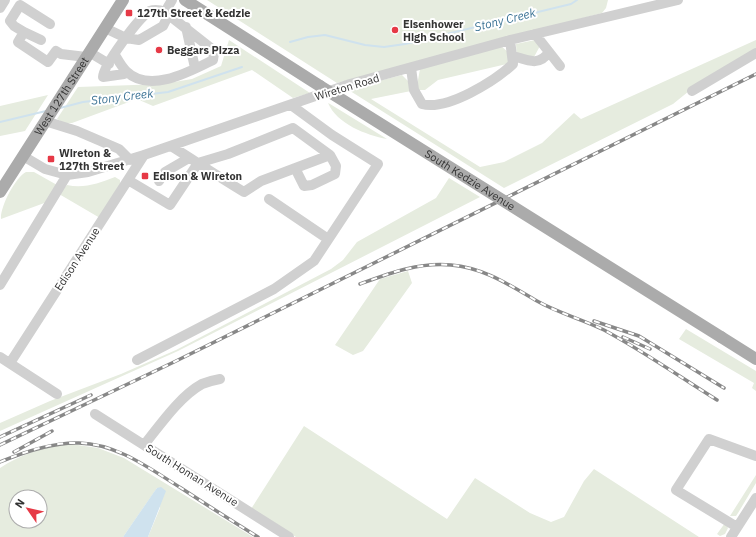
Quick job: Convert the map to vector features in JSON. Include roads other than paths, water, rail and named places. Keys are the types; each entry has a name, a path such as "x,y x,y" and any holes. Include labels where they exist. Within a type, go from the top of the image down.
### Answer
{"main road":[{"name":"West 127th Street","path":"1,188 122,0"},
{"name":"South Kedzie Avenue","path":"185,0 756,359"}],"street":[{"path":"0,8 5,0"},
{"path":"105,28 126,38 139,40 163,26 166,20 165,12 172,0"},
{"name":"Wireton Road","path":"23,156 45,169 67,175 88,172 130,160 350,84 510,40 678,0"},
{"path":"40,40 14,26 10,21 20,5 50,24"},
{"path":"115,55 126,71 143,80 151,82 188,73 212,60 214,53 212,49 186,27 165,12 151,10 141,18 126,38 109,64 103,77 124,74 126,71"},
{"path":"186,27 196,68"},
{"path":"24,32 18,42 48,62 56,51 61,54 88,54 109,64"},
{"path":"535,34 560,66"},
{"path":"411,68 414,90 422,104 430,106 456,99 501,75 513,64 510,40"},
{"path":"513,56 531,62 539,62 545,58 549,52"},
{"path":"692,91 756,53"},
{"path":"137,360 274,289 314,261 378,164 332,135 291,105"},
{"path":"46,119 119,149 130,160"},
{"path":"128,180 170,205 198,164 228,154 293,128 330,155 336,166 335,174 312,185 304,186 295,168"},
{"path":"171,146 244,192 261,181 330,155"},
{"name":"Edison Avenue","path":"10,363 144,155"},
{"path":"160,181 165,172 189,158"},
{"path":"0,284 67,175"},
{"path":"269,199 328,239"},
{"path":"0,357 58,394"},
{"path":"144,445 165,419 189,394 203,384 220,379"},
{"name":"South Homan Avenue","path":"95,414 289,537"},
{"path":"737,527 676,490 709,439 756,456"},
{"path":"731,537 756,498"}],"water":[{"path":"161,487 166,491 148,537 123,537 157,488"}],"waterway":[{"name":"Stony Creek","path":"290,42 308,37 325,35 365,45 384,47 405,44 571,4 577,0"},
{"name":"Stony Creek","path":"60,108 83,102 168,92 242,67"},
{"name":"Stony Creek","path":"0,122 46,111"}],"railway":[{"path":"0,445 174,362 756,74"},
{"path":"360,284 394,272 428,265 451,265 486,273 545,305 619,338 717,400"},
{"path":"594,321 639,336 724,388"},
{"path":"623,337 650,349"},
{"path":"0,437 91,395"},
{"path":"14,452 52,431"},
{"path":"0,462 28,451 59,444 93,444 107,448 145,466 258,537"}],"place":[{"name":"127th Street & Kedzie","path":"129,13"},
{"name":"Eisenhower High School","path":"395,30"},
{"name":"Beggars Pizza","path":"159,50"},
{"name":"Wireton & 127th Street","path":"51,159"},
{"name":"Edison & Wireton","path":"145,176"}]}
